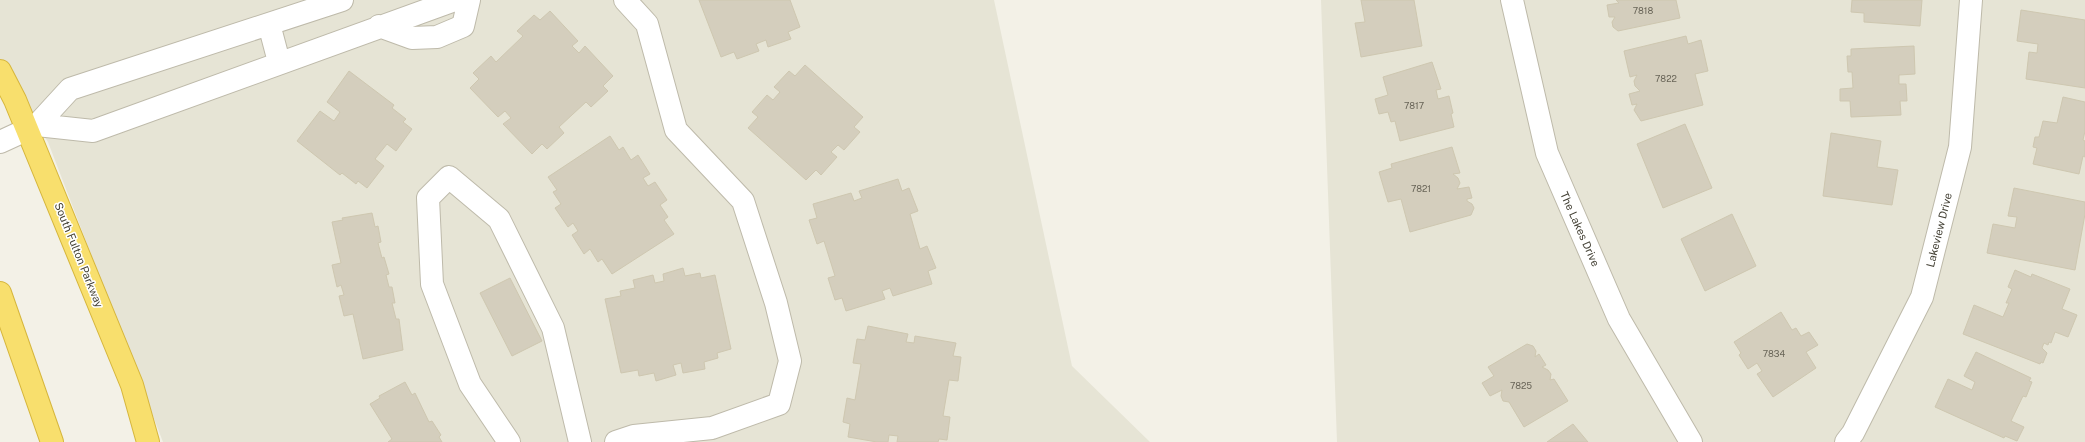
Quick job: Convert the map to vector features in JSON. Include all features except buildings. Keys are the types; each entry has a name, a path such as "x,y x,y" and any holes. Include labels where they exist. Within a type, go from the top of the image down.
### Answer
{"highway":[{"name":"South Fulton Parkway","path":"0,71 15,100 32,127 132,385 148,442"},
{"path":"0,293 52,442"}],"street":[{"path":"0,142 32,127 70,89 342,0"},
{"path":"32,127 93,131 279,62 455,0"},
{"path":"379,26 412,38 437,37 463,26 469,0"},
{"path":"616,442 634,436 712,428 779,404 790,361 776,302 743,201 676,130 647,24 625,0"},
{"name":"The Lakes Drive","path":"1512,0 1547,153 1619,319 1691,442"},
{"name":"Lakeview Drive","path":"1846,442 1853,433 1922,297 1960,147 1971,0"},
{"path":"269,24 279,62"},
{"path":"509,442 470,384 432,284 428,198 450,177 499,219 553,328 580,442"}],"shaded area":[{"path":"0,0 994,0 1072,366 1150,442 163,442 48,142 0,67"},
{"path":"1321,0 2085,0 2085,442 1337,442"}]}
